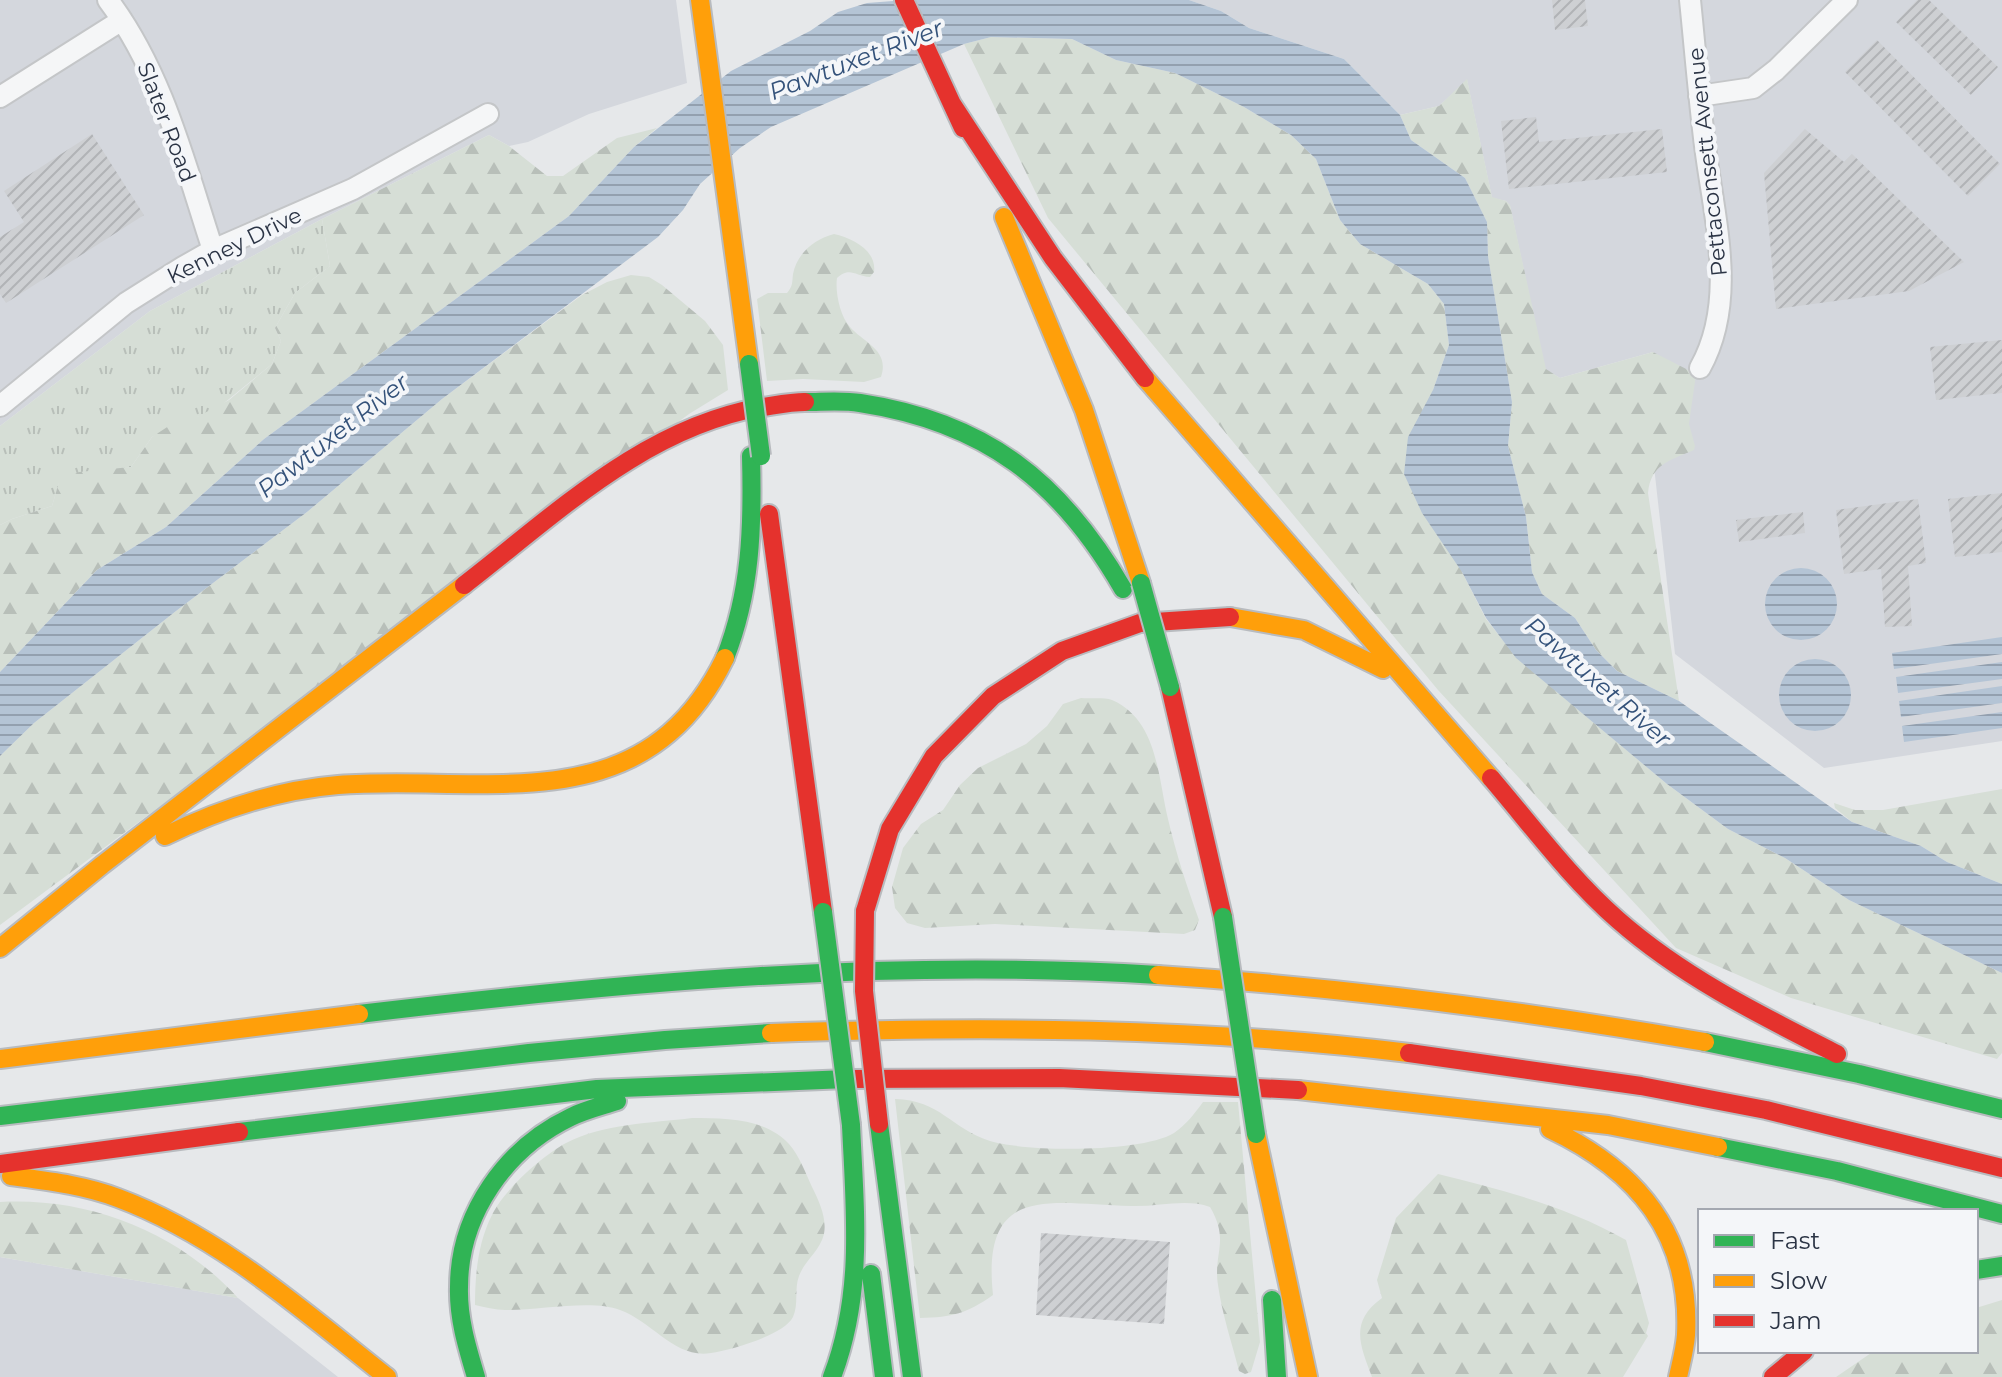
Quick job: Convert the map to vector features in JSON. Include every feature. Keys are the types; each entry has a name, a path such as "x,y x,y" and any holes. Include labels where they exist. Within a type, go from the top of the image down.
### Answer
{"highway":[{"path":"700,0 749,364 756,456 823,912 884,1377"},
{"path":"904,0 1057,341 1097,446 1132,586 1170,687 1223,917 1256,1134 1277,1377"},
{"path":"952,104 1004,187 1100,323 1612,916 1683,972 1890,1080"},
{"path":"0,948 102,865 622,463 668,435 717,416 789,401 843,401 895,408 965,432 1013,461 1058,499 1132,586"},
{"path":"26,927 156,841 207,816 265,796 349,784 565,781 609,769 649,750 683,721 704,697 732,642 746,592 751,556 756,456"},
{"path":"912,1377 863,986 862,942 865,911 876,863 911,788 940,748 974,712 1009,682 1054,655 1100,635 1144,623 1198,616 1274,622 1324,637 1355,651 1399,680 1432,709"},
{"path":"0,1059 602,987 818,973 997,970 1217,978 1433,998 1555,1014 1687,1037 1890,1080 2002,1109"},
{"path":"0,1116 641,1041 885,1029 1098,1030 1233,1036 1367,1048 1567,1074 1765,1110 2002,1168"},
{"path":"0,1164 129,1145 564,1093 665,1085 924,1077 1094,1079 1318,1092 1596,1123 1837,1171 2002,1214"},
{"path":"476,1377 460,1320 460,1261 475,1208 504,1165 537,1136 599,1106 643,1096 756,1082"},
{"path":"1481,1111 1536,1124 1584,1143 1610,1161 1641,1192 1667,1230 1684,1282 1687,1328 1678,1377"},
{"path":"832,1377 849,1335 854,1299 851,1125"},
{"path":"1256,1134 1308,1377"},
{"path":"0,1176 40,1178 83,1187 123,1200 178,1224 234,1260 387,1377"},
{"path":"1978,1270 2002,1266"},
{"path":"1773,1377 1802,1353"}],"street":[{"name":"Slater Road","path":"108,0 140,51 164,101 213,250"},
{"name":"Pettaconsett Avenue","path":"1690,0 1699,96 1722,265 1715,337 1700,368"},
{"path":"1699,96 1753,88 1776,70 1847,0"},
{"path":"0,97 122,20"},
{"name":"Kenney Drive","path":"0,406 126,303 213,250 353,189 488,114"}],"shaded area":[{"path":"0,0 676,0 687,83 589,114 528,142 509,146 489,135 150,311 0,426"},
{"path":"1189,0 2002,0 2002,741 1824,768 1675,654 1643,368 1653,352 1560,378 1545,369 1510,206 1506,201 1492,198 1467,80 1439,106 1400,115 1344,59 1249,28 1221,11"},
{"path":"0,1257 238,1298 338,1377 0,1377"}],"green space":[{"path":"991,37 1072,39 1116,60 1175,73 1244,107 1291,135 1316,159 1340,220 1360,244 1428,284 1444,304 1449,345 1433,390 1462,572 1486,619 1517,658 1667,784 1728,829 1785,858 1849,900 2002,973 2002,1053 1997,1059 1791,998 1676,948 1438,690 1048,218 964,44"},
{"path":"1467,79 1492,197 1510,205 1546,369 1560,378 1653,352 1696,374 1689,424 1694,450 1657,470 1648,493 1679,701 1617,671 1596,650 1575,618 1542,594 1532,572 1526,517 1508,446 1512,402 1488,256 1487,222 1465,178 1411,140 1400,115 1439,106"},
{"path":"657,128 634,147 569,216 264,439 166,527 97,570 0,672 0,525 52,506 59,482 79,472 131,467 152,437 187,414 197,417 229,400 272,364 281,341 275,328 295,293 330,266 322,219 489,135 509,146 547,176 563,176 617,138"},
{"path":"322,219 330,266 295,293 275,328 281,341 272,364 218,408 152,437 131,467 76,476 59,483 52,506 0,525 0,426 150,311"},
{"path":"834,234 862,247 872,258 874,272 870,277 849,272 842,274 837,278 837,290 846,322 879,354 883,368 881,377 864,382 767,381 757,299 768,293 787,293 795,266 803,253 820,239"},
{"path":"631,275 649,277 662,285 705,321 723,345 728,390 689,414 0,925 0,756 34,723 307,512 442,399 582,295 607,282"},
{"path":"1081,698 1112,700 1139,721 1147,736 1154,752 1186,883 1199,920 1195,930 1184,934 995,924 925,928 907,923 895,908 892,887 903,848 921,824 943,810 960,785 978,768 1026,744 1047,726 1063,704"},
{"path":"2002,789 2002,884 1947,862 1921,846 1852,822 1835,808 1834,803 1855,810 1883,810"},
{"path":"895,1099 923,1104 965,1130 990,1141 1055,1149 1111,1147 1158,1140 1178,1130 1203,1102 1238,1102 1260,1342 1251,1372 1245,1374 1239,1371 1218,1285 1219,1229 1210,1207 1201,1204 1131,1206 1049,1203 1027,1207 1010,1217 998,1233 992,1259 993,1295 959,1313 920,1318"},
{"path":"692,1118 731,1119 768,1129 789,1144 805,1171 822,1210 824,1234 799,1276 795,1312 788,1324 768,1336 743,1345 698,1353 675,1345 632,1316 608,1307 579,1305 505,1310 475,1305 478,1259 487,1225 505,1195 535,1165 566,1143 595,1132"},
{"path":"1438,1174 1558,1209 1626,1240 1649,1323 1648,1336 1623,1377 1372,1377 1361,1344 1361,1325 1382,1298 1377,1280 1396,1218"},
{"path":"0,1202 66,1206 130,1223 188,1254 238,1298 0,1257"},
{"path":"2002,1300 2002,1377 1836,1377 1871,1353 1978,1353 1978,1307"}],"water":[{"name":"Pawtuxet River","path":"906,0 1189,0 1221,11 1249,28 1344,59 1400,115 1411,140 1465,178 1487,222 1488,256 1512,402 1508,446 1526,517 1532,572 1542,594 1575,618 1596,650 1617,671 1679,701 1852,822 1921,846 1947,862 2002,884 2002,973 1849,900 1785,858 1728,829 1667,784 1516,658 1486,618 1462,572 1422,513 1404,474 1408,437 1433,390 1449,345 1444,304 1428,284 1360,244 1340,220 1316,159 1291,135 1244,107 1175,73 1116,60 1072,39 991,37 964,44 771,127 740,148 700,184 683,210 658,237 442,399 307,512 34,723 0,756 0,672 97,570 166,527 264,439 569,216 634,147 731,71 810,31 838,12 867,3"},
{"path":"1801,568 1821,574 1831,584 1837,604 1831,624 1821,634 1801,640 1781,634 1771,624 1765,604 1771,584 1781,574"},
{"path":"2002,637 2002,654 1894,669 1892,653"},
{"path":"1815,659 1835,665 1845,675 1851,695 1845,715 1835,725 1815,731 1795,725 1785,715 1779,695 1785,675 1795,665"},
{"path":"2002,662 2002,679 1898,693 1896,677"},
{"path":"2002,686 2002,703 1901,717 1899,701"},
{"path":"2002,712 2002,728 1904,742 1902,726"}],"building":[{"path":"1552,0 1585,0 1588,26 1555,30"},
{"path":"1917,0 1929,0 1998,67 1971,95 1896,22"},
{"path":"1877,40 2000,164 1968,196 1845,72"},
{"path":"1536,117 1539,142 1662,129 1667,172 1509,189 1501,121"},
{"path":"1805,129 1844,162 1852,154 1964,262 1909,291 1776,309 1764,173"},
{"path":"92,134 144,215 6,303 0,294 0,237 24,222 4,191"},
{"path":"2002,340 2002,393 1936,400 1930,347"},
{"path":"2002,493 2002,552 1955,557 1948,499"},
{"path":"1918,499 1926,563 1908,566 1912,626 1885,627 1881,569 1844,574 1836,510"},
{"path":"1803,512 1805,533 1739,542 1736,520"},
{"path":"1041,1233 1170,1242 1164,1324 1036,1315"}],"traffic: fast":[{"path":"749,364 761,456"},
{"path":"805,402 853,402 905,412 945,425 982,442 1015,463 1073,517 1123,589"},
{"path":"725,658 745,584 751,508 751,456"},
{"path":"1141,583 1170,687"},
{"path":"823,912 851,1125"},
{"path":"1223,917 1256,1134"},
{"path":"359,1014 658,983 858,971 1058,970 1158,975"},
{"path":"0,1116 529,1053 771,1033"},
{"path":"1705,1042 1859,1074 2002,1109"},
{"path":"239,1132 597,1089 847,1079"},
{"path":"476,1377 466,1344 459,1287 461,1260 477,1209 507,1165 526,1146 571,1117 617,1101"},
{"path":"879,1124 912,1377"},
{"path":"832,1377 842,1346 853,1284 855,1221 851,1125"},
{"path":"1718,1147 1837,1171 2002,1214"},
{"path":"1978,1270 2002,1266"},
{"path":"871,1274 884,1377"},
{"path":"1272,1300 1277,1377"}],"traffic: slow":[{"path":"700,0 749,364"},
{"path":"1004,217 1084,410 1141,583"},
{"path":"1145,378 1491,778"},
{"path":"0,948 102,865 464,585"},
{"path":"1230,617 1304,630 1383,669"},
{"path":"165,836 249,802 293,791 338,785 394,783 504,784 556,780 606,769 651,747 691,711 725,658"},
{"path":"1158,975 1432,1001 1705,1042"},
{"path":"0,1059 359,1014"},
{"path":"771,1033 1011,1029 1170,1033 1409,1053"},
{"path":"1298,1090 1608,1125 1718,1147"},
{"path":"1550,1129 1609,1164 1633,1186 1668,1236 1679,1266 1685,1299 1686,1335 1678,1377"},
{"path":"1256,1134 1308,1377"},
{"path":"11,1176 66,1184 118,1198 191,1233 292,1301 387,1377"}],"traffic: jam":[{"path":"904,0 963,128"},
{"path":"952,104 1053,258 1145,378"},
{"path":"464,585 568,503 641,453 719,417 762,407 805,402"},
{"path":"769,514 823,912"},
{"path":"865,911 890,829 934,756 993,696 1062,651 1140,623 1230,617"},
{"path":"1170,687 1223,917"},
{"path":"1491,778 1584,887 1643,941 1723,994 1837,1054"},
{"path":"865,911 864,991 879,1124"},
{"path":"1409,1053 1641,1086 1766,1110 2002,1168"},
{"path":"847,1079 1059,1078 1298,1090"},
{"path":"0,1164 239,1132"},
{"path":"1773,1377 1802,1353"}]}
